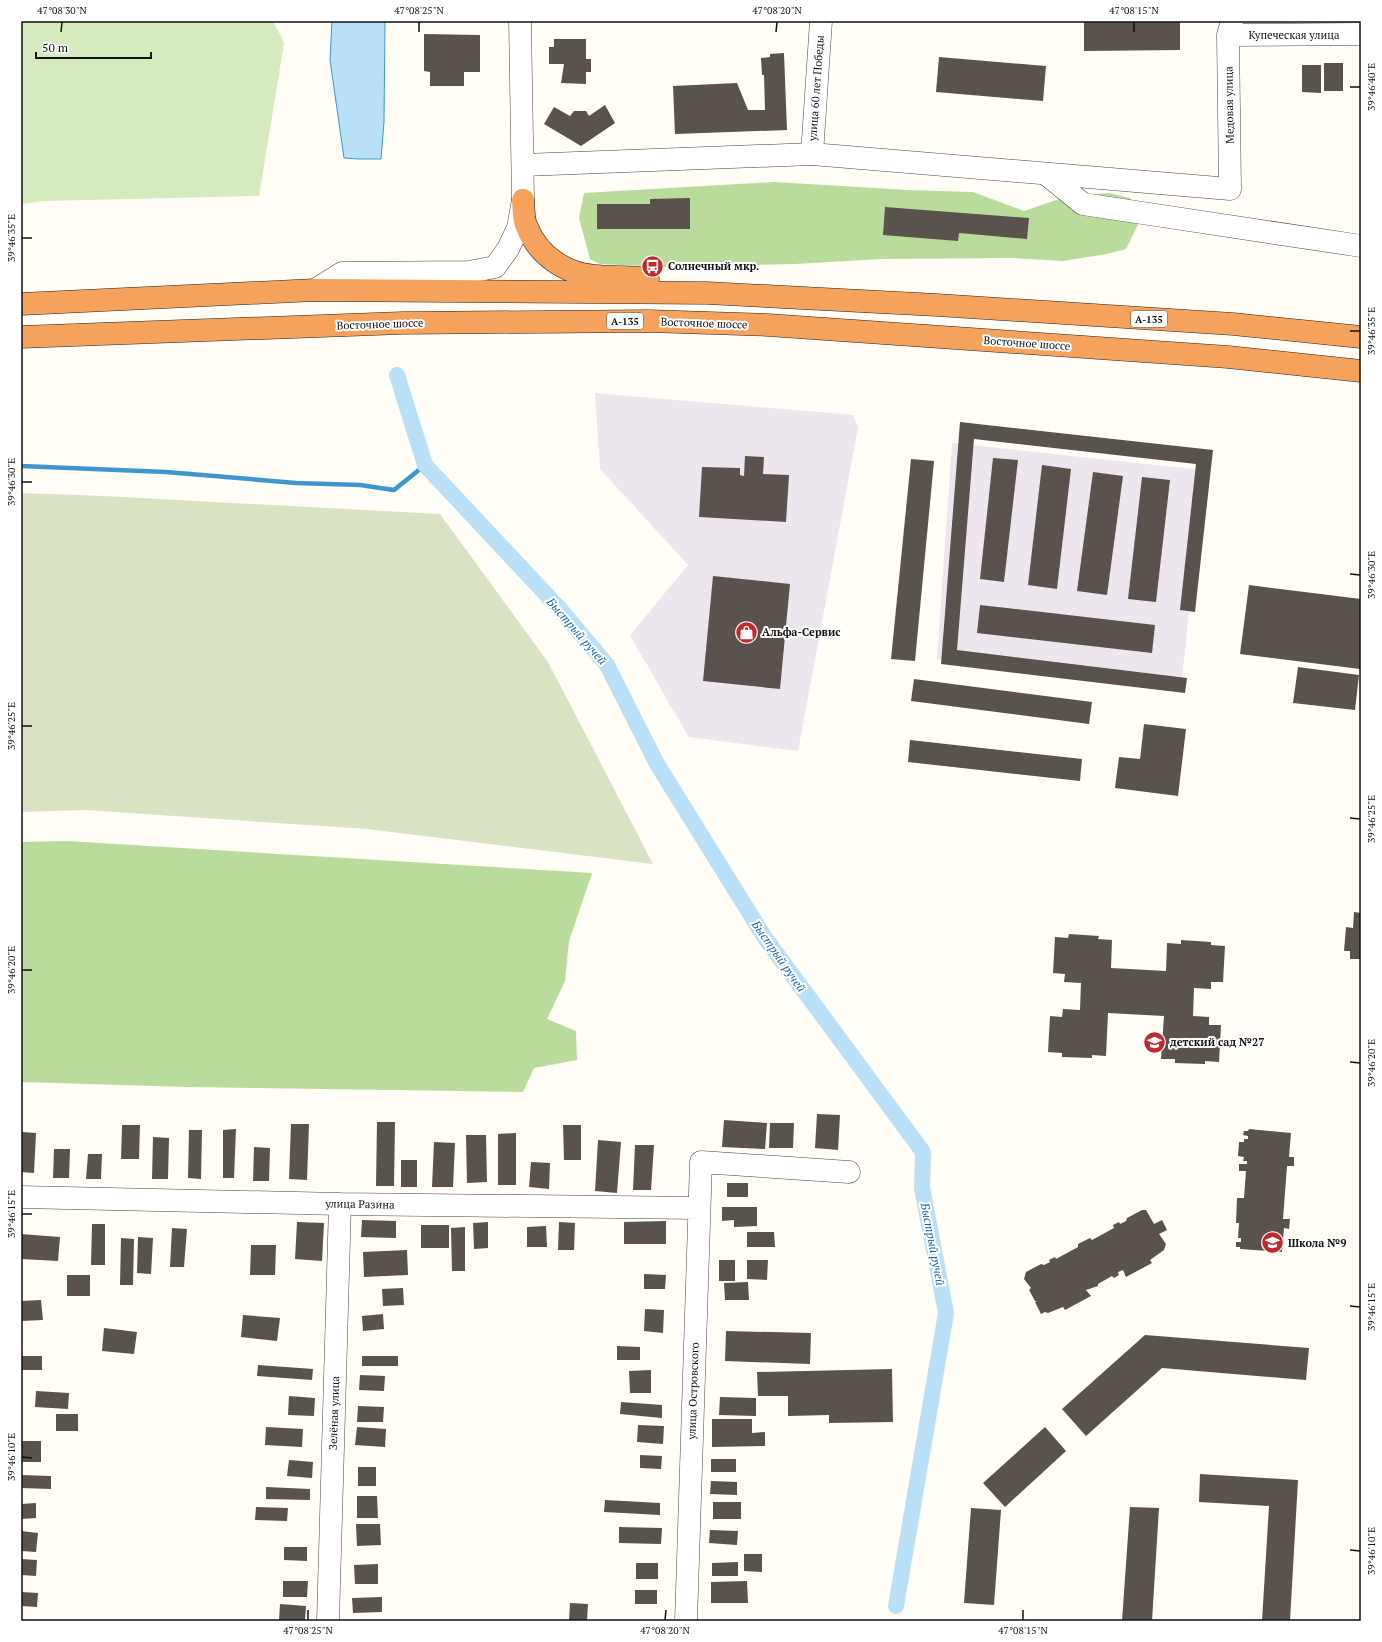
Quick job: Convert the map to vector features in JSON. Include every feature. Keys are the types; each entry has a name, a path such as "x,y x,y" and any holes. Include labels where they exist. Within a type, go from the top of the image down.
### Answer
{"highway":[{"path":"523,200 526,226 536,246 552,261 572,270 594,276 636,277 683,283 707,293"},
{"name":"А-135","path":"21,304 315,290 707,293 937,305 1233,324 1361,337"},
{"name":"Восточное шоссе","path":"21,337 402,323 648,321 768,325 1204,355 1361,371"}],"street":[{"path":"315,290 342,273 469,272 495,267 508,249 518,228 523,200 524,165 520,21"},
{"name":"улица 60 лет Победы","path":"812,154 821,21"},
{"name":"Купеческая улица","path":"1230,28 1361,34"},
{"name":"Медовая улица","path":"1046,174 1230,189 1230,28"},
{"path":"524,165 812,154 1046,174 1083,204 1361,246"},
{"name":"улица Островского","path":"686,1621 701,1162 849,1172"},
{"name":"улица Разина","path":"21,1197 340,1204 699,1208"},
{"name":"Зелёная улица","path":"328,1621 340,1204"}],"shaded area":[{"path":"595,393 853,415 858,428 798,751 689,737 630,635 688,565 600,469"},
{"path":"952,443 1203,470 1181,691 937,659"}],"green space":[{"path":"21,21 273,21 284,43 259,196 44,201 21,204"},
{"path":"774,182 908,190 973,192 1024,211 1068,196 1109,193 1130,198 1141,218 1126,249 1107,254 1063,261 1013,258 882,259 795,264 666,267 600,264 590,259 579,218 584,193"},
{"path":"21,493 440,514 548,662 653,864 367,829 85,810 21,812"},
{"path":"67,841 592,873 569,941 565,981 547,1019 576,1031 577,1060 534,1068 523,1092 188,1087 21,1082 21,842"}],"water":[{"path":"332,21 385,21 384,122 381,159 344,158 330,60"}],"building":[{"path":"1084,21 1180,21 1180,50 1084,51"},
{"path":"424,34 480,35 480,72 464,72 464,86 430,86 430,72 424,71"},
{"path":"554,39 586,39 586,59 591,59 591,72 586,72 586,84 561,83 564,64 549,64 549,47 554,47"},
{"path":"784,53 787,130 675,134 673,86 737,83 748,110 765,110 764,75 762,75 761,58 770,57 770,54"},
{"path":"939,57 1046,66 1043,101 936,92"},
{"path":"1324,63 1343,63 1343,91 1324,91"},
{"path":"1302,65 1321,65 1321,93 1302,92"},
{"path":"605,105 615,123 581,146 544,124 554,107 570,116 574,111 586,111 589,116"},
{"path":"690,198 690,229 597,229 597,204 650,204 650,199"},
{"path":"885,207 1029,218 1027,239 959,233 958,241 883,235"},
{"path":"960,422 1213,450 1195,612 1180,610 1196,464 974,439 957,650 1187,678 1185,693 941,664"},
{"path":"745,456 764,457 763,474 789,475 786,522 699,517 702,467 740,468 740,475 744,476"},
{"path":"993,458 1018,460 1004,582 980,579"},
{"path":"911,459 934,461 915,661 891,659"},
{"path":"1042,465 1071,469 1057,589 1028,585"},
{"path":"1093,472 1123,476 1107,595 1077,591"},
{"path":"1142,477 1170,480 1156,602 1128,599"},
{"name":"Альфа-Сервис","path":"713,576 790,584 780,689 703,681"},
{"path":"1249,585 1361,599 1360,669 1240,654"},
{"path":"980,605 1155,625 1152,653 977,633"},
{"path":"1298,667 1359,675 1355,710 1293,703"},
{"path":"914,679 1092,702 1089,724 911,701"},
{"path":"1144,724 1186,729 1178,796 1115,788 1119,757 1140,759"},
{"path":"910,740 1082,759 1080,781 908,762"},
{"path":"1354,912 1361,913 1361,959 1350,959 1350,951 1344,951 1346,927 1353,928"},
{"path":"1069,934 1099,936 1098,939 1112,940 1111,968 1166,971 1167,943 1181,944 1181,940 1211,942 1211,945 1225,946 1223,982 1211,982 1211,989 1194,988 1193,1016 1209,1017 1209,1025 1221,1025 1219,1062 1205,1061 1205,1064 1175,1063 1175,1059 1161,1059 1164,1016 1108,1013 1106,1056 1092,1055 1092,1058 1062,1057 1062,1053 1048,1052 1050,1016 1062,1017 1063,1009 1080,1010 1081,983 1064,982 1065,974 1053,973 1055,937 1068,938"},
{"path":"817,1114 840,1115 838,1150 815,1148"},
{"path":"724,1120 767,1123 765,1149 722,1147"},
{"path":"377,1122 395,1122 394,1186 376,1186"},
{"path":"770,1123 794,1123 793,1148 769,1148"},
{"path":"291,1124 309,1124 307,1180 289,1179"},
{"path":"122,1125 140,1125 139,1159 121,1159"},
{"path":"563,1125 581,1125 581,1160 564,1160"},
{"path":"236,1129 234,1178 223,1178 223,1130"},
{"path":"1249,1129 1291,1133 1289,1157 1294,1157 1294,1166 1287,1166 1283,1219 1290,1219 1289,1229 1284,1228 1282,1252 1240,1249 1240,1247 1236,1247 1236,1242 1241,1242 1241,1238 1238,1238 1239,1223 1236,1223 1237,1198 1244,1198 1246,1171 1239,1171 1239,1164 1247,1164 1247,1161 1243,1161 1244,1157 1238,1156 1239,1142 1244,1142 1244,1139 1248,1139 1248,1136 1243,1135 1244,1131 1248,1131"},
{"path":"189,1130 202,1130 201,1179 188,1178"},
{"path":"22,1132 36,1133 34,1173 21,1172"},
{"path":"516,1133 516,1185 498,1185 498,1134"},
{"path":"466,1135 486,1135 487,1182 467,1183"},
{"path":"153,1137 169,1138 168,1179 152,1179"},
{"path":"598,1140 621,1142 617,1193 595,1191"},
{"path":"434,1142 455,1143 453,1187 432,1187"},
{"path":"635,1145 654,1145 651,1190 633,1190"},
{"path":"254,1147 270,1148 269,1181 253,1181"},
{"path":"54,1149 70,1149 69,1178 53,1178"},
{"path":"88,1154 102,1154 101,1179 86,1179"},
{"path":"401,1160 417,1160 417,1187 401,1187"},
{"path":"531,1162 550,1163 549,1189 529,1187"},
{"path":"727,1183 748,1183 748,1197 727,1197"},
{"path":"722,1207 757,1207 757,1226 734,1227 734,1220 722,1221"},
{"path":"1142,1210 1146,1210 1154,1224 1162,1220 1167,1230 1159,1234 1166,1244 1164,1250 1150,1260 1152,1263 1126,1277 1123,1270 1118,1272 1119,1275 1114,1278 1112,1276 1098,1284 1098,1286 1086,1290 1091,1296 1065,1310 1063,1307 1041,1314 1035,1302 1037,1301 1035,1301 1029,1290 1031,1288 1024,1279 1026,1272 1041,1264 1044,1265 1050,1262 1049,1260 1055,1257 1056,1259 1078,1247 1078,1244 1090,1238 1092,1240 1114,1228 1113,1225 1126,1221 1127,1218"},
{"path":"362,1220 396,1221 396,1238 361,1237"},
{"path":"666,1221 666,1244 624,1244 624,1222"},
{"path":"297,1222 324,1223 322,1261 295,1259"},
{"path":"488,1222 488,1248 474,1249 473,1223"},
{"path":"559,1222 575,1223 574,1250 558,1250"},
{"path":"92,1224 105,1224 105,1265 91,1265"},
{"path":"421,1225 449,1225 449,1248 421,1248"},
{"path":"546,1226 547,1247 527,1247 527,1227"},
{"path":"465,1227 465,1271 452,1271 451,1228"},
{"path":"172,1228 187,1229 184,1267 170,1267"},
{"path":"747,1232 774,1232 775,1247 747,1247"},
{"path":"21,1234 60,1237 58,1261 21,1259"},
{"path":"138,1237 153,1238 151,1274 137,1273"},
{"path":"121,1238 134,1239 133,1285 120,1285"},
{"path":"251,1245 276,1245 275,1275 250,1275"},
{"path":"407,1250 408,1275 364,1277 363,1252"},
{"path":"719,1260 735,1260 735,1281 719,1281"},
{"path":"747,1260 768,1260 767,1280 747,1279"},
{"path":"644,1274 666,1275 665,1289 644,1289"},
{"path":"67,1275 90,1275 90,1296 67,1296"},
{"path":"748,1282 749,1300 725,1300 724,1283"},
{"path":"403,1288 404,1305 383,1306 382,1289"},
{"path":"41,1300 43,1320 21,1321 21,1301"},
{"path":"645,1309 664,1310 663,1333 644,1331"},
{"path":"383,1314 384,1329 363,1331 362,1316"},
{"path":"243,1315 280,1318 277,1341 241,1337"},
{"path":"104,1328 137,1332 134,1354 102,1351"},
{"path":"726,1331 811,1333 810,1364 725,1361"},
{"path":"1145,1335 1309,1348 1306,1380 1162,1368 1086,1436 1062,1409"},
{"path":"617,1346 640,1347 640,1360 617,1360"},
{"path":"21,1356 42,1356 42,1370 21,1370"},
{"path":"362,1356 398,1356 398,1366 362,1366"},
{"path":"258,1365 313,1369 312,1380 257,1376"},
{"path":"892,1369 893,1422 829,1423 829,1415 788,1416 788,1396 758,1396 757,1372"},
{"path":"651,1370 651,1393 630,1393 629,1371"},
{"path":"360,1375 385,1376 384,1391 359,1390"},
{"path":"36,1391 69,1393 68,1409 35,1407"},
{"path":"289,1396 315,1398 314,1416 288,1415"},
{"path":"720,1397 756,1398 756,1416 719,1415"},
{"path":"621,1402 662,1405 662,1418 620,1414"},
{"path":"358,1406 384,1407 383,1422 357,1422"},
{"path":"56,1414 78,1414 78,1431 56,1431"},
{"path":"712,1419 752,1419 752,1433 765,1432 765,1446 712,1447"},
{"path":"638,1425 664,1426 663,1444 637,1442"},
{"path":"266,1427 303,1429 302,1447 265,1445"},
{"path":"357,1427 386,1429 385,1447 355,1445"},
{"path":"1045,1427 1066,1451 1005,1507 983,1483"},
{"path":"21,1441 41,1441 41,1462 21,1462"},
{"path":"640,1455 662,1456 661,1469 640,1468"},
{"path":"711,1459 736,1459 736,1472 711,1472"},
{"path":"289,1460 313,1462 312,1478 287,1476"},
{"path":"358,1467 376,1467 376,1486 358,1486"},
{"path":"1200,1474 1298,1480 1290,1621 1262,1621 1269,1506 1199,1502"},
{"path":"21,1475 51,1476 51,1489 21,1488"},
{"path":"711,1481 737,1482 737,1495 710,1494"},
{"path":"266,1487 310,1489 310,1500 266,1499"},
{"path":"357,1496 377,1496 378,1518 357,1518"},
{"path":"605,1500 660,1503 660,1515 604,1512"},
{"path":"713,1502 741,1502 741,1519 713,1519"},
{"path":"36,1503 36,1518 21,1519 21,1504"},
{"path":"256,1507 288,1508 287,1521 255,1520"},
{"path":"1130,1507 1159,1508 1152,1621 1122,1621"},
{"path":"971,1508 1001,1510 994,1605 964,1603"},
{"path":"356,1524 380,1524 381,1545 357,1546"},
{"path":"619,1527 662,1528 661,1544 619,1543"},
{"path":"710,1530 738,1531 737,1545 709,1543"},
{"path":"21,1531 38,1533 36,1552 21,1551"},
{"path":"284,1547 307,1547 307,1561 284,1560"},
{"path":"744,1554 762,1554 762,1572 744,1571"},
{"path":"21,1559 37,1560 36,1576 21,1575"},
{"path":"738,1562 738,1576 712,1576 712,1563"},
{"path":"636,1563 658,1563 658,1579 636,1579"},
{"path":"378,1564 378,1584 355,1584 354,1565"},
{"path":"283,1581 308,1581 307,1597 283,1597"},
{"path":"747,1581 748,1603 711,1603 711,1582"},
{"path":"635,1590 657,1590 657,1604 635,1604"},
{"path":"21,1592 38,1593 37,1607 21,1606"},
{"path":"382,1597 382,1612 353,1613 352,1598"},
{"path":"570,1603 588,1604 587,1621 569,1621"},
{"path":"280,1604 306,1606 305,1621 279,1621"}],"waterway":[{"name":"Быстрый ручей","path":"397,375 425,465 559,608 607,665 657,764 765,938 923,1152 922,1188 946,1313 896,1606"},
{"path":"21,466 166,472 296,483 360,485 394,490 425,465"}],"place":[{"name":"Солнечный мкр.","path":"652,266"},
{"name":"Альфа-Сервис","path":"746,632"},
{"name":"детский сад №27","path":"1154,1042"},
{"name":"Школа №9","path":"1272,1243"}]}
